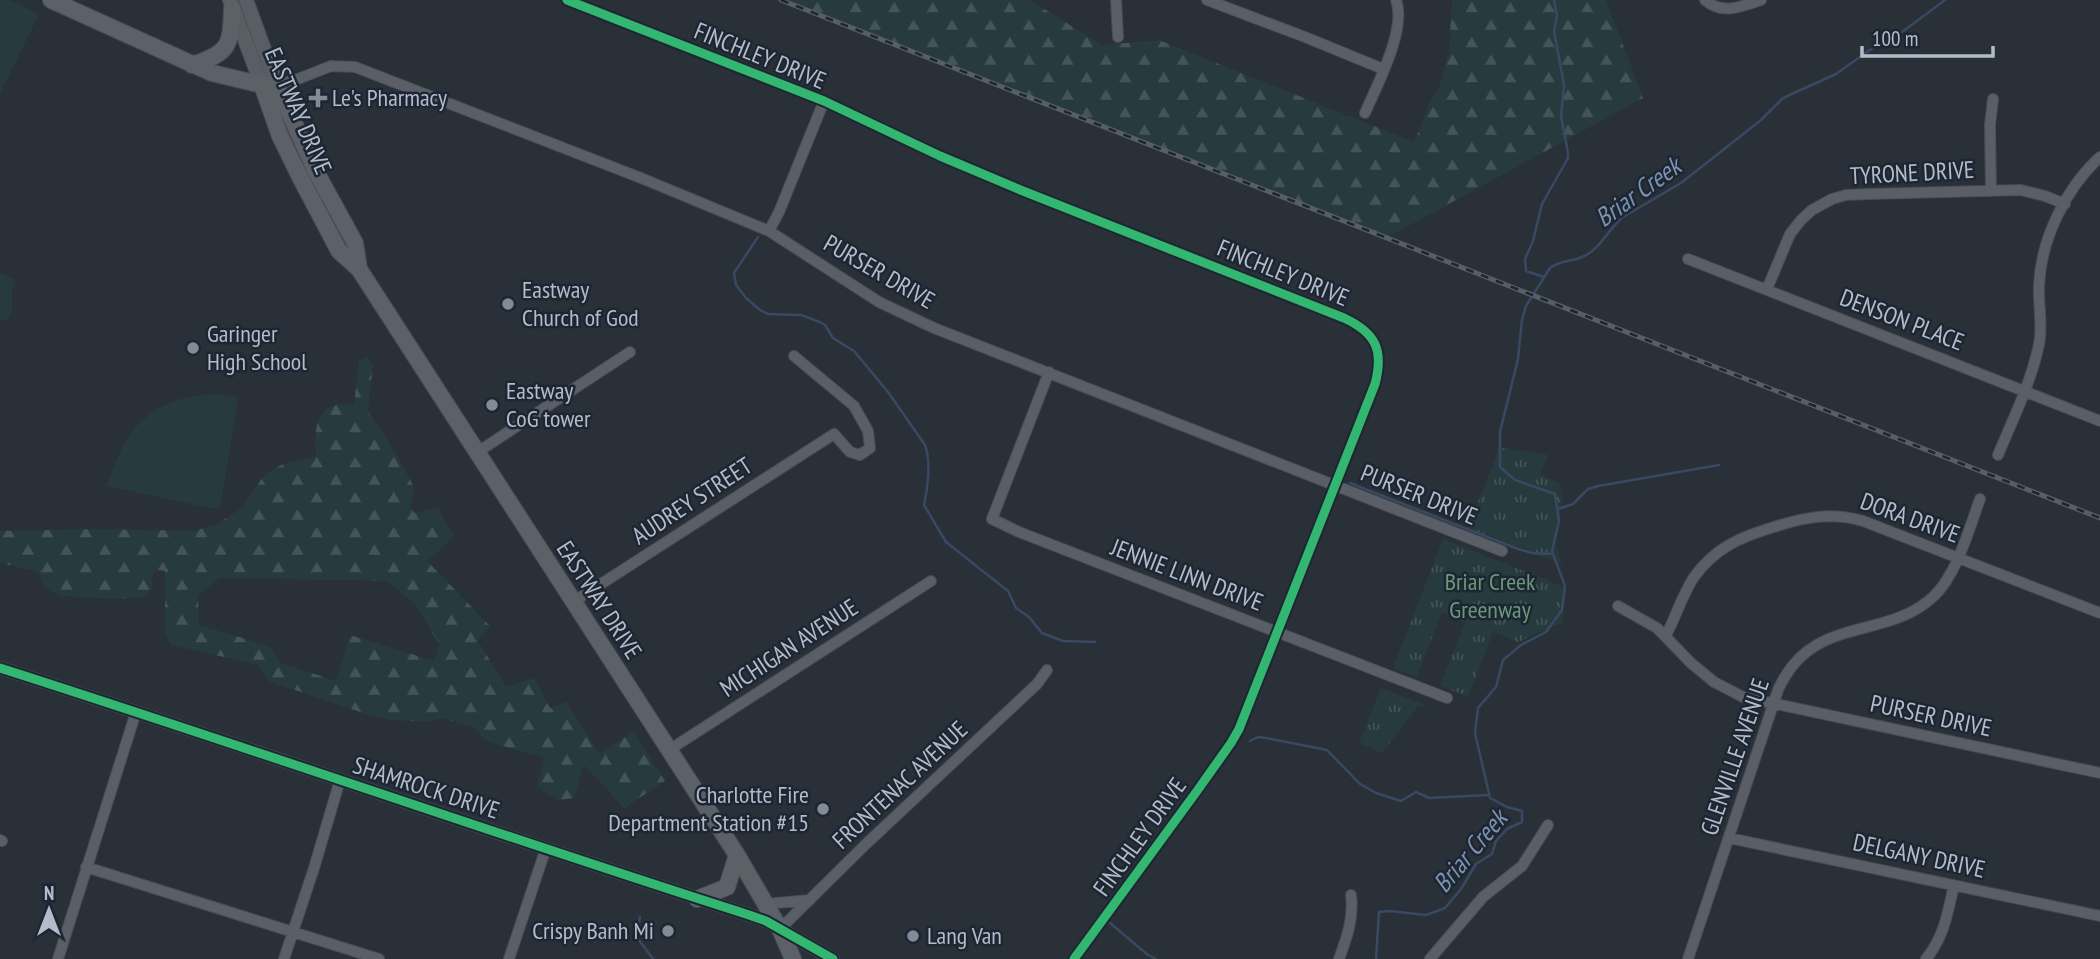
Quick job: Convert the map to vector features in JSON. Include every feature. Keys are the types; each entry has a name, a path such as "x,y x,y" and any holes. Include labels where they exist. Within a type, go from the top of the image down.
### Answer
{"main road":[{"path":"51,0 212,73 269,85"},
{"path":"192,65 214,58 226,48 232,35 236,3"},
{"name":"EASTWAY DRIVE","path":"236,3 269,85 355,243 363,275 737,855 780,929 793,959"},
{"path":"697,899 727,887 737,855"}],"street":[{"name":"FINCHLEY DRIVE","path":"567,0 824,101 952,161 1344,318 1365,330 1378,350 1377,374 1239,729 1074,959"},
{"path":"1116,0 1118,37"},
{"path":"1207,0 1229,4 1383,69"},
{"path":"1366,113 1397,34 1399,19 1396,0"},
{"path":"1705,0 1724,9 1761,0"},
{"name":"PURSER DRIVE","path":"269,85 331,66 355,67 769,231 906,316 1502,551"},
{"path":"1991,191 1990,125 1993,100"},
{"path":"769,231 824,101"},
{"path":"1998,455 2024,391 2040,340 2039,284 2044,250 2078,181 2100,157"},
{"name":"TYRONE DRIVE","path":"1767,289 1790,234 1801,220 1812,210 1846,195 2030,192 2065,204"},
{"name":"DENSON PLACE","path":"1688,259 2100,421"},
{"path":"476,453 630,352"},
{"name":"AUDREY STREET","path":"573,603 834,434 850,452 860,455 870,448 868,431 854,406 794,356"},
{"name":"JENNIE LINN DRIVE","path":"1049,373 992,519 1019,532 1447,698"},
{"name":"GLENVILLE AVENUE","path":"1688,959 1773,704 1786,673 1807,651 1826,639 1917,609 1941,588 1948,579 1980,499"},
{"name":"DORA DRIVE","path":"1666,635 1689,586 1700,569 1715,554 1742,537 1797,519 1833,515 1849,517 2100,613"},
{"name":"MICHIGAN AVENUE","path":"669,750 931,581"},
{"name":"PURSER DRIVE","path":"1618,606 1666,635 1691,663 1720,686 1743,696 2100,773"},
{"name":"SHAMROCK DRIVE","path":"0,668 766,921 833,959"},
{"name":"FRONTENAC AVENUE","path":"780,929 866,844 1037,684 1047,670"},
{"path":"58,959 136,712"},
{"path":"284,959 340,780"},
{"path":"1430,959 1483,897 1522,866 1548,825"},
{"name":"DELGANY DRIVE","path":"1729,838 2100,916"},
{"path":"509,959 546,848"},
{"path":"86,867 379,959"},
{"path":"1926,959 1940,937 1954,885"},
{"path":"1339,959 1350,930 1353,906 1351,895"},
{"path":"765,904 810,900"}],"green space":[{"path":"0,0 10,0 39,14 0,94"},
{"path":"784,0 1030,0 1102,45 1159,40 1414,142 1433,96 1438,92 1449,52 1452,0 1606,0 1643,98 1388,237"},
{"path":"0,273 16,280 14,284 17,286 12,287 12,309 7,321 0,319"},
{"path":"367,357 373,365 368,411 415,489 410,505 414,513 438,508 454,537 427,561 490,626 478,641 506,687 534,678 550,708 567,702 599,754 633,732 665,781 624,808 584,765 574,798 557,800 537,787 544,758 486,741 473,727 442,718 429,722 392,720 369,715 268,681 259,665 171,645 165,633 165,571 158,570 153,573 152,587 146,597 113,599 60,596 43,586 39,572 0,563 0,531 194,531 217,524 242,508 265,474 281,465 316,456 317,426 323,413 338,404 354,405 359,362","holes":["220,578 387,581 415,604 439,644 434,661 350,635 336,681 281,663 269,646 199,625 198,595"]},
{"path":"219,394 238,397 221,505 214,509 107,486 123,446 145,418 176,401"},
{"name":"Briar Creek Greenway","path":"1497,447 1548,455 1540,475 1560,483 1562,502 1554,538 1562,564 1468,528 1497,454"},
{"name":"Briar Creek Greenway","path":"1443,539 1564,587 1563,622 1518,642 1493,632 1468,696 1440,686 1465,622 1442,612 1417,677 1393,668"},
{"path":"1381,688 1428,706 1418,706 1382,753 1359,743"}],"waterway":[{"path":"1544,277 1526,271 1525,259 1533,241 1542,204 1568,158 1561,116 1564,85 1554,31 1557,16 1554,0"},
{"name":"Briar Creek","path":"1376,959 1379,912 1426,915 1445,908 1461,889 1476,864 1492,854 1496,841 1507,829 1522,822 1522,811 1490,798 1475,733 1478,708 1496,687 1503,660 1521,645 1546,632 1562,610 1565,586 1552,551 1559,521 1555,494 1515,480 1500,467 1500,432 1518,359 1526,306 1550,268 1588,254 1623,217 1681,183 1761,120 1783,98 1836,74 1888,37 1902,32 1945,0"},
{"path":"758,237 734,273 736,285 746,298 768,314 801,315 825,325 833,338 854,351 888,392 925,445 928,475 924,505 946,542 1008,591 1016,608 1029,617 1042,633 1063,641 1095,642"},
{"path":"1558,509 1573,504 1588,489 1598,486 1719,465"},
{"path":"1350,483 1518,549 1553,554"},
{"path":"1250,741 1258,737 1327,750 1360,784 1376,793 1401,801 1416,792 1429,798 1489,795"},
{"path":"640,917 636,936 653,959"},
{"path":"1110,923 1156,959"}],"railway":[{"path":"781,0 2100,518"}],"cycle path":[{"path":"567,0 824,101 940,156 1023,191 1344,318 1364,330 1375,344 1378,352 1375,384 1239,729 1074,959"},
{"path":"0,668 749,915 766,921 833,959"}],"place":[{"name":"Le's Pharmacy","path":"318,98"},
{"name":"Eastway Church of God","path":"508,304"},
{"name":"Garinger High School","path":"193,348"},
{"name":"Eastway CoG tower","path":"492,405"},
{"name":"Charlotte Fire Department Station #15","path":"823,809"},
{"name":"Crispy Banh Mi","path":"668,931"},
{"name":"Lang Van","path":"913,936"}]}
